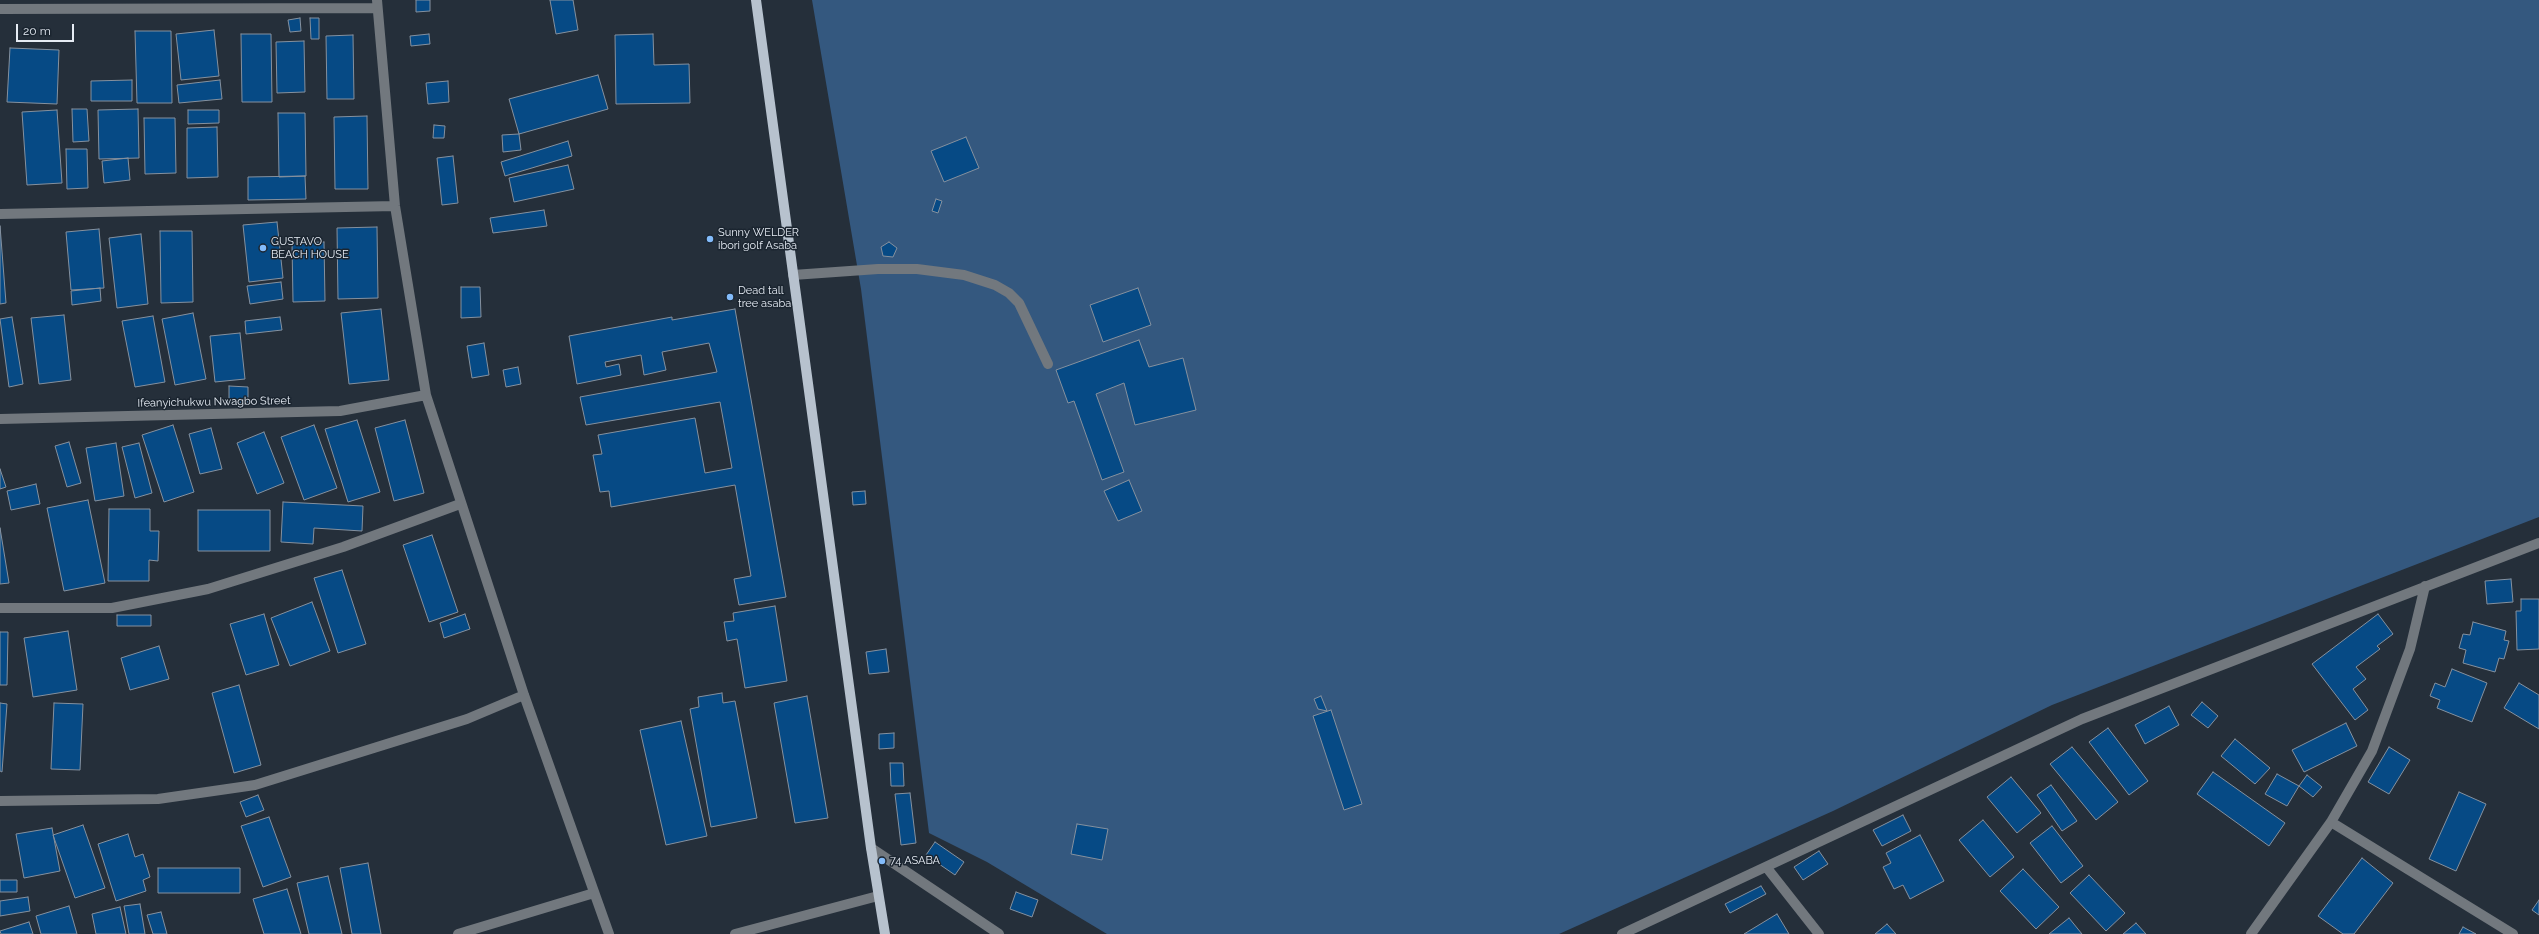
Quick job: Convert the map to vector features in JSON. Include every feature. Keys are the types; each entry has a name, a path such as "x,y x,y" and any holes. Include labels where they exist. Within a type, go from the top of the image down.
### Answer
{"main road":[{"path":"756,0 871,848 885,934"}],"street":[{"path":"0,9 377,4 395,206 426,395 460,504 524,695 609,934"},
{"path":"0,214 395,206"},
{"path":"793,275 878,269 917,269 964,275 995,285 1009,293 1019,303 1048,364"},
{"name":"Ifeanyichukwu Nwagbo Street","path":"0,419 340,411 426,395"},
{"path":"0,608 112,608 208,589 343,548 460,504"},
{"path":"1622,934 1644,930 1767,868 2082,719 2539,543"},
{"path":"2251,934 2331,822 2372,751 2410,649 2425,586"},
{"path":"0,801 158,799 255,785 468,719 524,695"},
{"path":"2331,822 2513,934"},
{"path":"871,848 1000,934"},
{"path":"1767,868 1819,934"},
{"path":"458,934 594,892"},
{"path":"735,934 878,896"}],"shaded area":[{"path":"812,0 2539,0 2539,517 2052,705 1833,811 1559,934 1107,934 987,862 929,833 861,289"}],"building":[{"path":"416,0 430,0 430,11 416,12"},
{"path":"550,0 573,0 578,30 556,34"},
{"path":"300,18 301,31 290,32 288,20"},
{"path":"310,18 319,18 319,39 311,39"},
{"path":"214,30 219,76 181,80 176,34"},
{"path":"135,31 171,31 172,103 137,103"},
{"path":"241,34 271,34 272,102 242,102"},
{"path":"429,34 430,44 411,46 410,36"},
{"path":"653,34 654,65 689,64 690,103 616,104 615,35"},
{"path":"353,35 354,99 327,99 326,36"},
{"path":"304,41 305,92 277,93 276,42"},
{"path":"10,48 59,50 57,104 7,102"},
{"path":"598,75 608,109 519,134 509,99"},
{"path":"132,80 132,101 91,101 91,81"},
{"path":"220,80 222,99 179,103 177,85"},
{"path":"448,81 449,102 428,104 426,83"},
{"path":"72,109 87,109 89,141 73,142"},
{"path":"138,109 139,158 99,159 98,110"},
{"path":"57,110 62,183 27,185 22,112"},
{"path":"188,110 219,110 219,123 188,124"},
{"path":"278,113 305,113 306,176 279,177"},
{"path":"367,116 368,189 335,189 334,117"},
{"path":"144,118 175,118 176,173 145,174"},
{"path":"434,125 445,126 444,138 433,138"},
{"path":"217,127 218,177 187,178 187,128"},
{"path":"519,134 521,150 503,152 502,135"},
{"path":"966,137 979,168 944,182 931,151"},
{"path":"568,141 572,156 505,176 501,162"},
{"path":"66,149 87,149 88,188 67,189"},
{"path":"453,156 458,203 442,205 437,158"},
{"path":"128,158 130,180 104,183 102,161"},
{"path":"568,165 574,189 514,202 509,178"},
{"path":"305,176 306,199 248,200 248,177"},
{"path":"936,199 942,201 938,213 932,211"},
{"path":"544,210 547,226 493,233 490,218"},
{"path":"277,222 283,278 249,282 243,225"},
{"path":"0,226 6,303 0,304"},
{"path":"377,227 378,298 338,299 337,228"},
{"path":"99,229 104,288 71,290 66,232"},
{"path":"160,231 192,231 193,302 161,303"},
{"path":"141,234 148,304 117,308 109,238"},
{"path":"324,242 325,301 293,302 292,243"},
{"path":"889,242 897,248 893,257 883,256 881,247"},
{"path":"281,282 283,299 250,304 247,286"},
{"path":"461,287 480,287 481,317 461,318"},
{"path":"100,288 101,301 72,305 71,291"},
{"path":"1138,288 1151,325 1103,342 1090,305"},
{"path":"381,309 389,380 349,384 341,313"},
{"path":"735,309 786,597 739,605 734,579 751,576 735,485 611,507 609,491 600,492 593,455 602,454 598,435 695,418 705,473 732,468 720,402 586,425 580,397 717,372 709,343 662,352 666,370 644,375 641,355 605,362 606,367 619,364 621,375 577,384 569,336 672,317 672,320"},
{"path":"193,313 206,379 175,385 162,319"},
{"path":"64,315 71,380 39,384 31,318"},
{"path":"153,316 165,382 135,387 122,321"},
{"path":"12,317 23,384 9,387 0,319"},
{"path":"280,317 282,330 246,334 245,321"},
{"path":"240,333 245,379 215,382 210,336"},
{"path":"1139,340 1149,367 1183,358 1196,410 1135,425 1124,383 1096,394 1124,472 1102,480 1074,401 1068,403 1056,370"},
{"path":"484,343 489,375 472,378 467,346"},
{"path":"518,367 521,384 506,387 503,370"},
{"path":"229,386 248,387 248,403 229,403"},
{"path":"357,420 380,492 348,502 325,429"},
{"path":"405,420 424,493 394,501 375,428"},
{"path":"173,425 194,492 164,502 142,435"},
{"path":"314,425 337,488 304,500 281,437"},
{"path":"211,428 222,469 200,474 189,434"},
{"path":"264,432 284,483 257,494 237,443"},
{"path":"69,442 81,483 67,487 55,446"},
{"path":"116,443 124,496 95,501 86,448"},
{"path":"139,443 152,493 135,498 122,447"},
{"path":"0,469 6,487 0,489"},
{"path":"1129,480 1142,511 1118,521 1104,491"},
{"path":"36,484 40,504 11,510 7,491"},
{"path":"865,491 866,504 853,505 852,492"},
{"path":"88,500 105,583 64,591 47,508"},
{"path":"283,502 363,506 362,531 314,528 313,544 281,542"},
{"path":"109,509 150,509 150,531 159,531 158,561 149,560 149,581 108,581"},
{"path":"198,510 270,510 270,551 198,551"},
{"path":"0,528 9,583 0,584"},
{"path":"432,535 458,612 429,622 403,545"},
{"path":"342,570 366,644 338,653 314,578"},
{"path":"2511,579 2513,602 2487,604 2485,581"},
{"path":"2521,599 2539,599 2539,649 2517,650 2516,611 2521,611"},
{"path":"312,602 330,651 290,666 271,618"},
{"path":"775,606 787,681 745,688 737,639 727,641 724,622 734,621 733,613"},
{"path":"264,614 279,665 246,675 230,624"},
{"path":"465,614 470,629 444,638 440,623"},
{"path":"2378,614 2393,634 2377,646 2380,649 2356,667 2366,679 2353,689 2368,710 2355,720 2312,664"},
{"path":"117,615 151,615 151,626 117,626"},
{"path":"2473,622 2506,631 2504,640 2509,641 2504,659 2499,658 2495,672 2463,663 2466,650 2459,648 2463,634 2470,635"},
{"path":"68,631 77,690 33,697 24,638"},
{"path":"0,632 8,632 7,685 0,685"},
{"path":"159,646 169,679 130,690 121,658"},
{"path":"886,649 889,672 869,674 866,652"},
{"path":"2452,669 2487,683 2472,722 2437,708 2440,700 2430,696 2435,683 2445,687"},
{"path":"2519,683 2539,695 2539,729 2504,708"},
{"path":"239,685 261,765 234,773 212,693"},
{"path":"722,693 723,703 735,701 757,818 711,827 690,709 699,707 698,697"},
{"path":"807,696 828,818 795,823 774,703"},
{"path":"1321,696 1327,711 1318,709 1314,699"},
{"path":"2202,702 2218,716 2208,728 2191,715"},
{"path":"0,703 7,704 2,772 0,771"},
{"path":"54,703 83,704 80,770 51,769"},
{"path":"2169,706 2179,725 2145,744 2135,725"},
{"path":"1331,710 1362,804 1344,810 1313,716"},
{"path":"681,721 707,836 666,845 640,730"},
{"path":"2346,723 2357,746 2304,772 2292,750"},
{"path":"2108,728 2148,781 2129,795 2089,742"},
{"path":"894,733 894,748 879,749 879,734"},
{"path":"2235,739 2270,768 2255,784 2221,756"},
{"path":"2072,747 2118,802 2096,820 2050,764"},
{"path":"2389,747 2410,760 2389,794 2368,782"},
{"path":"890,763 903,763 904,786 891,786"},
{"path":"2213,772 2285,823 2269,846 2197,794"},
{"path":"2277,774 2299,786 2287,806 2265,794"},
{"path":"2307,775 2322,787 2313,797 2299,786"},
{"path":"2011,777 2041,813 2017,833 1987,797"},
{"path":"2051,785 2077,821 2062,831 2037,795"},
{"path":"2459,792 2486,804 2456,871 2429,859"},
{"path":"910,793 916,843 901,845 895,794"},
{"path":"258,795 264,810 246,817 240,802"},
{"path":"1903,815 1911,831 1882,846 1873,830"},
{"path":"269,817 291,877 263,887 241,826"},
{"path":"1983,820 2014,857 1990,877 1959,840"},
{"path":"1077,824 1108,829 1102,860 1071,854"},
{"path":"83,825 105,888 75,898 53,835"},
{"path":"2052,826 2083,866 2061,883 2030,843"},
{"path":"52,828 60,871 24,878 16,834"},
{"path":"128,834 135,857 143,854 150,877 143,880 146,891 116,901 98,844"},
{"path":"1920,835 1944,881 1910,899 1903,885 1894,889 1883,867 1891,863 1886,853"},
{"path":"935,842 964,862 955,875 926,855"},
{"path":"1819,851 1828,864 1803,880 1794,867"},
{"path":"2362,858 2393,883 2354,934 2343,934 2318,916"},
{"path":"368,863 381,934 352,934 340,868"},
{"path":"158,868 240,868 240,893 158,893"},
{"path":"2023,869 2059,907 2036,929 2000,891"},
{"path":"2089,875 2125,913 2106,931 2070,893"},
{"path":"328,876 342,934 309,934 297,883"},
{"path":"0,880 17,880 17,892 0,892"},
{"path":"1761,886 1766,894 1730,913 1725,904"},
{"path":"287,889 301,934 264,934 253,899"},
{"path":"1016,892 1038,900 1032,917 1010,909"},
{"path":"28,897 30,911 0,916 0,901"},
{"path":"2539,900 2539,915 2532,910"},
{"path":"140,904 145,934 129,934 124,906"},
{"path":"69,906 77,934 41,934 36,916"},
{"path":"120,907 126,934 96,934 92,914"},
{"path":"161,912 167,934 153,934 147,915"},
{"path":"1777,914 1789,934 1744,934"},
{"path":"2069,918 2082,934 2049,934"},
{"path":"29,922 33,934 1,934 0,931"},
{"path":"2136,923 2146,934 2123,934"},
{"path":"1887,924 1896,934 1875,934"},
{"path":"2463,927 2476,934 2459,934"}],"place":[{"name":"Sunny WELDER ibori golf Asaba","path":"710,239"},
{"name":"GUSTAVO BEACH HOUSE","path":"263,248"},
{"name":"Dead tall tree asaba","path":"730,297"},
{"name":"74 ASABA","path":"882,861"}]}
